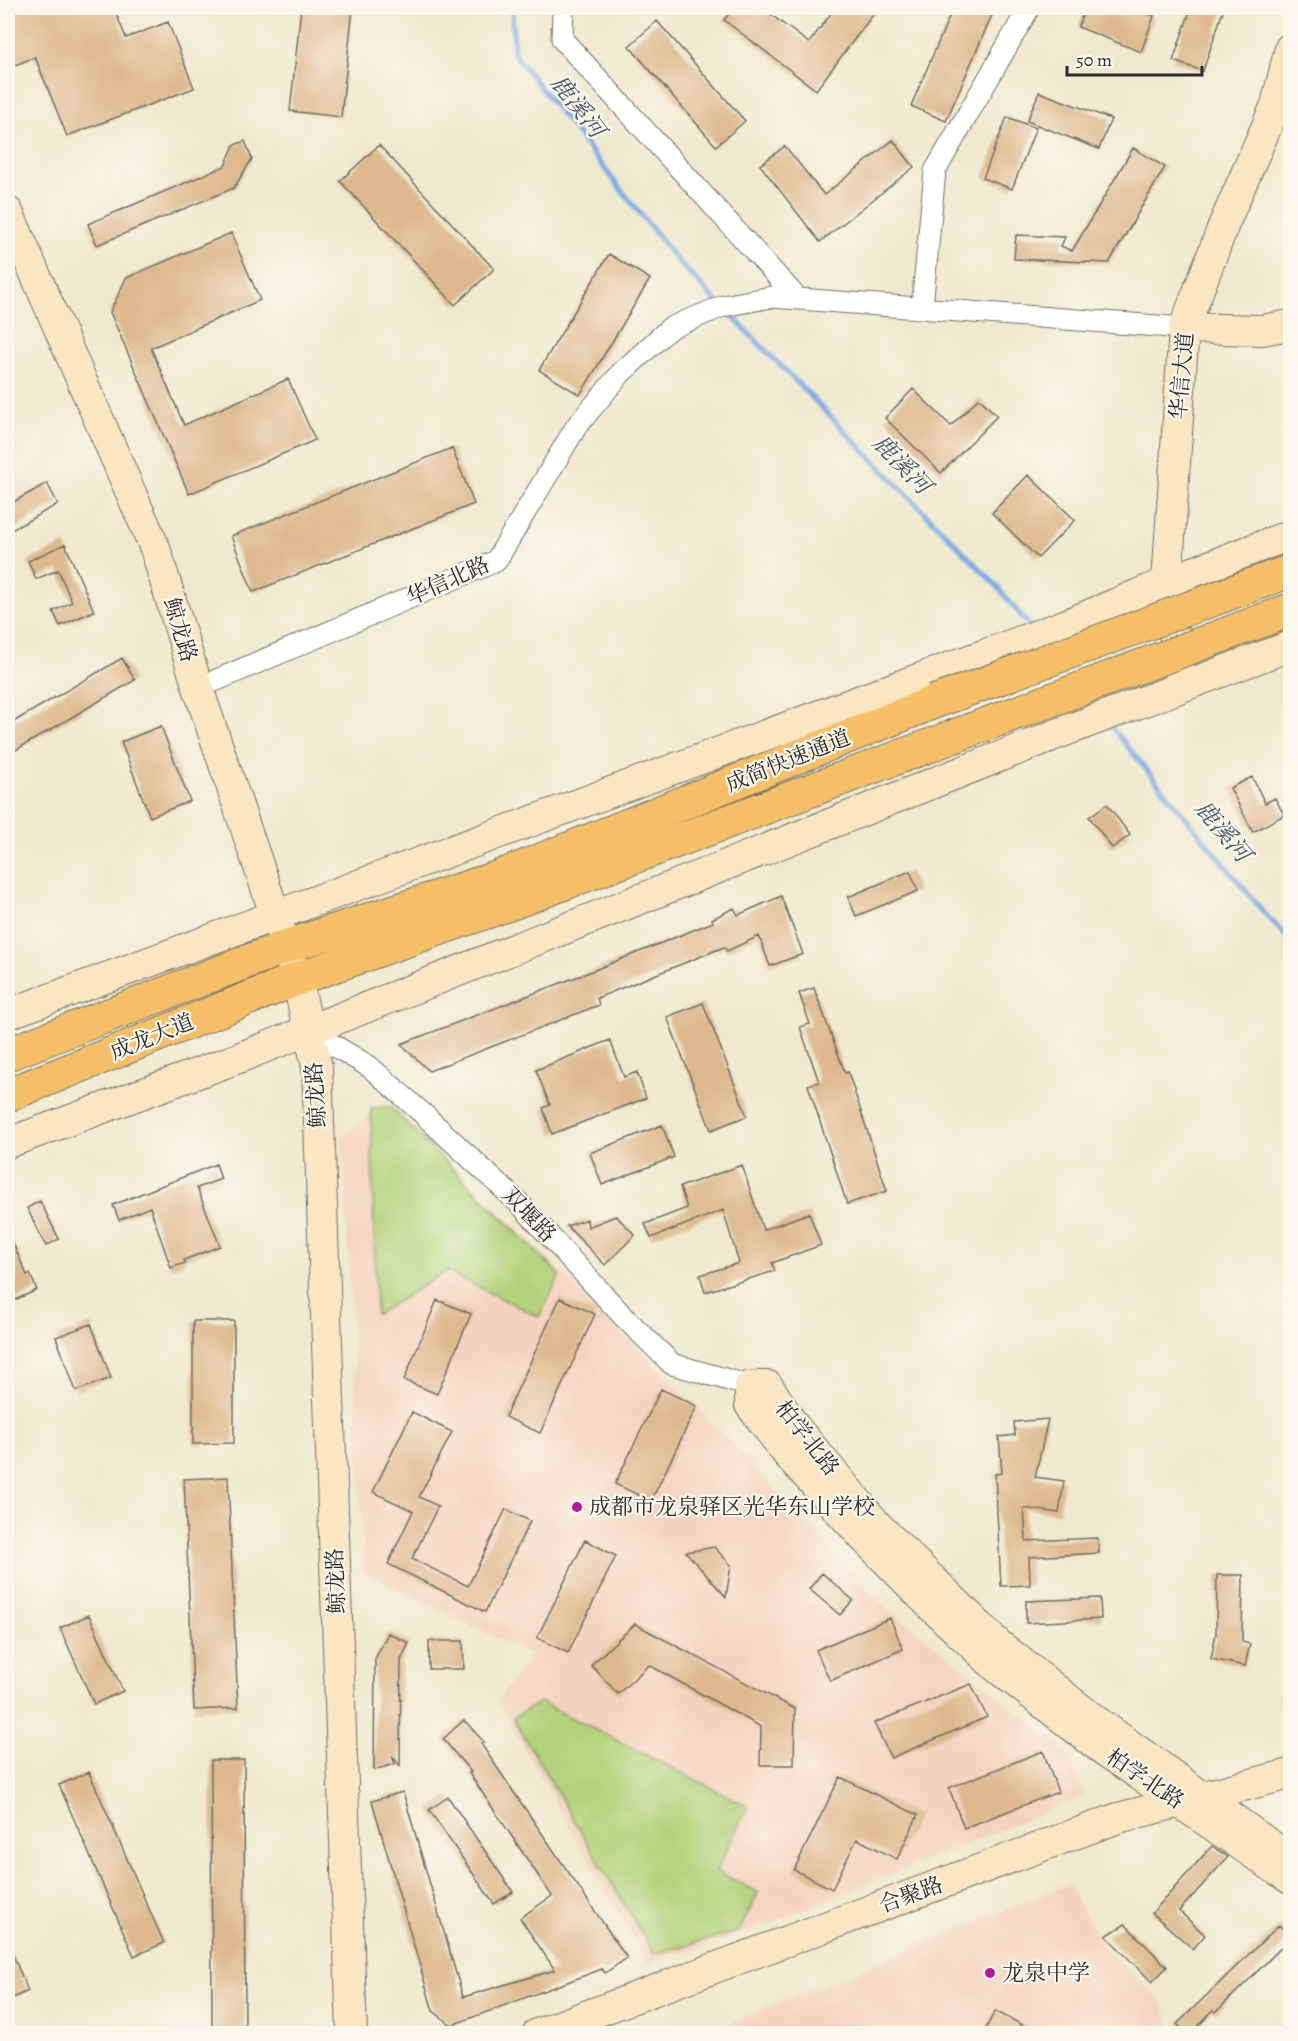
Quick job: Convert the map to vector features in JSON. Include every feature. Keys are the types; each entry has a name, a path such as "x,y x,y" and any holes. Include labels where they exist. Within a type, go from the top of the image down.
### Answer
{"highway":[{"name":"成简快速通道","path":"285,947 496,878 934,702 1290,571"},
{"name":"成简快速通道","path":"297,980 512,903 1290,610"},
{"name":"成龙大道","path":"8,1054 285,947"},
{"name":"成龙大道","path":"8,1095 297,980"}],"street":[{"path":"563,8 562,39 797,298 1184,327 1262,330 1290,325"},
{"path":"922,307 935,171 1029,8"},
{"name":"华信大道","path":"1181,687 1167,582 1184,327 1224,224 1276,105 1290,48"},
{"name":"鲸龙路","path":"8,212 155,548 198,688 297,980 317,1066 352,2034"},
{"name":"华信北路","path":"198,688 496,561 576,427 621,373 670,328 723,306 772,297 797,298"},
{"path":"8,1014 1067,624 1167,582 1290,535"},
{"path":"8,1143 236,1059 1057,734 1290,646"},
{"name":"双堰路","path":"308,1030 370,1067 421,1112 521,1205 623,1316 672,1364 750,1386"},
{"name":"柏学北路","path":"750,1386 750,1405 788,1455 863,1537 932,1607 996,1667 1098,1747 1191,1799 1290,1859"},
{"name":"合聚路","path":"537,2034 1118,1818 1290,1774"},
{"name":"柏学北路","path":"1191,1799 1290,1879"}],"shaded area":[{"name":"成都市龙泉驿区光华东山学校","path":"386,1100 730,1441 877,1599 1068,1752 1085,1796 751,1931 648,1964 497,1701 531,1655 365,1573 342,1138"},
{"name":"龙泉中学","path":"1068,1884 1103,1947 1159,1999 1176,2033 703,2034"}],"green space":[{"path":"390,1107 560,1275 539,1317 446,1271 376,1315 371,1108"},
{"path":"540,1702 748,1806 716,1871 758,1892 739,1931 654,1954 513,1718"}],"building":[{"path":"8,8 114,8 126,38 168,22 194,88 67,136 35,57 8,68"},
{"path":"301,8 353,8 341,117 290,111"},
{"path":"734,8 762,8 809,43 835,8 878,8 816,90 724,20"},
{"path":"953,8 995,8 946,121 911,106"},
{"path":"1085,8 1131,8 1154,16 1141,52 1078,27"},
{"path":"1191,8 1224,8 1203,71 1173,61"},
{"path":"657,21 745,121 716,146 629,46"},
{"path":"1039,92 1111,119 1099,149 1027,121"},
{"path":"1007,117 1036,128 1012,189 983,178"},
{"path":"893,140 914,167 820,242 760,165 785,146 824,195"},
{"path":"245,141 252,159 234,188 97,245 88,224 225,166 234,145"},
{"path":"379,145 494,269 455,305 340,181"},
{"path":"1133,148 1165,167 1109,263 1014,259 1016,235 1065,237 1061,246 1072,251"},
{"path":"231,233 260,300 151,348 184,425 288,379 315,440 189,494 110,312 126,278"},
{"path":"609,254 650,279 580,395 539,370"},
{"path":"913,389 951,426 979,398 997,416 941,473 885,418"},
{"path":"452,448 474,504 253,592 231,536"},
{"path":"1028,475 1075,520 1038,558 992,513"},
{"path":"47,483 58,504 8,532 8,505"},
{"path":"65,544 94,611 60,626 53,611 72,602 58,570 36,579 28,561"},
{"path":"122,658 135,680 16,750 8,734 8,725"},
{"path":"161,726 190,801 150,817 121,742"},
{"path":"1252,777 1265,803 1275,798 1284,815 1253,832 1230,788"},
{"path":"1107,804 1130,835 1112,848 1089,817"},
{"path":"910,871 918,891 856,916 848,897"},
{"path":"781,896 803,954 770,966 759,936 727,951 724,947 597,998 599,1005 429,1071 401,1044 713,922 712,919 734,908 738,915"},
{"path":"814,988 845,1073 848,1072 887,1191 847,1204 808,1085 819,1082 800,1027 810,1024 799,993"},
{"path":"703,1003 747,1116 711,1130 667,1017"},
{"path":"610,1040 624,1077 637,1072 646,1098 552,1134 543,1108 550,1105 536,1070"},
{"path":"662,1125 674,1157 602,1185 590,1153"},
{"path":"216,1164 221,1179 197,1188 220,1246 184,1260 185,1263 171,1268 150,1207 119,1220 113,1205"},
{"path":"742,1165 763,1230 809,1213 821,1245 772,1263 775,1271 705,1292 700,1275 739,1263 723,1210 651,1238 645,1224 687,1208 680,1187"},
{"path":"40,1201 59,1239 46,1246 27,1208"},
{"path":"616,1216 635,1235 605,1265 567,1226 587,1219 588,1227"},
{"path":"8,1232 27,1275 30,1274 37,1290 8,1303"},
{"path":"560,1298 595,1314 540,1433 505,1417"},
{"path":"437,1300 471,1314 437,1394 404,1380"},
{"path":"193,1321 234,1321 234,1443 193,1444"},
{"path":"91,1324 111,1378 76,1391 56,1337"},
{"path":"661,1389 697,1406 651,1501 615,1484"},
{"path":"412,1412 452,1432 419,1497 438,1506 412,1559 468,1586 506,1509 530,1521 485,1612 388,1564 413,1511 373,1492"},
{"path":"1048,1419 1035,1477 1064,1481 1059,1513 1024,1508 1026,1541 1098,1538 1099,1553 1029,1557 1030,1585 1001,1586 995,1474 1002,1473 999,1437 1015,1435 1014,1422"},
{"path":"228,1477 238,1708 194,1710 184,1479"},
{"path":"585,1540 616,1556 568,1653 537,1638"},
{"path":"714,1547 731,1565 726,1597 686,1552"},
{"path":"822,1573 853,1600 840,1615 809,1589"},
{"path":"1217,1575 1243,1575 1242,1642 1250,1644 1245,1666 1211,1659 1216,1633"},
{"path":"1100,1598 1101,1619 1026,1623 1026,1601"},
{"path":"89,1615 123,1691 94,1704 60,1628"},
{"path":"890,1618 903,1649 830,1681 816,1650"},
{"path":"635,1624 795,1709 794,1765 760,1765 761,1727 649,1665 618,1694 591,1665"},
{"path":"388,1633 409,1643 401,1660 400,1766 392,1756 395,1764 374,1770 375,1659"},
{"path":"429,1641 463,1641 464,1669 429,1669"},
{"path":"971,1684 987,1717 891,1758 874,1723"},
{"path":"464,1720 484,1742 481,1744 627,1958 605,1973 602,1969 452,2025 433,2011 372,1801 403,1792 463,1997 555,1970 520,1918 552,1896 469,1773 471,1772 443,1739"},
{"path":"1043,1751 1058,1792 964,1828 949,1788"},
{"path":"211,1760 244,1760 245,2034 212,2034"},
{"path":"89,1772 164,1943 134,1956 59,1785"},
{"path":"840,1777 918,1815 897,1859 857,1839 832,1889 794,1870"},
{"path":"448,1797 513,1892 494,1904 429,1810"},
{"path":"1212,1846 1228,1857 1179,1911 1205,1935 1193,1949 1152,1913"},
{"path":"1125,1924 1167,1967 1152,1982 1106,1936"},
{"path":"1279,1925 1290,1936 1290,1939 1216,2012 1213,2010 1191,2034 1187,2034 1177,2024"},
{"path":"8,1943 28,1991 8,2000"},
{"path":"995,2011 1040,2034 983,2034"}],"waterway":[{"name":"鹿溪河","path":"512,8 514,54 676,259 717,302"},
{"name":"鹿溪河","path":"726,310 995,584 1031,628"},
{"name":"鹿溪河","path":"1109,724 1266,915 1290,940"}],"place":[{"name":"成都市龙泉驿区光华东山学校","path":"577,1507"},
{"name":"龙泉中学","path":"990,1973"}]}
